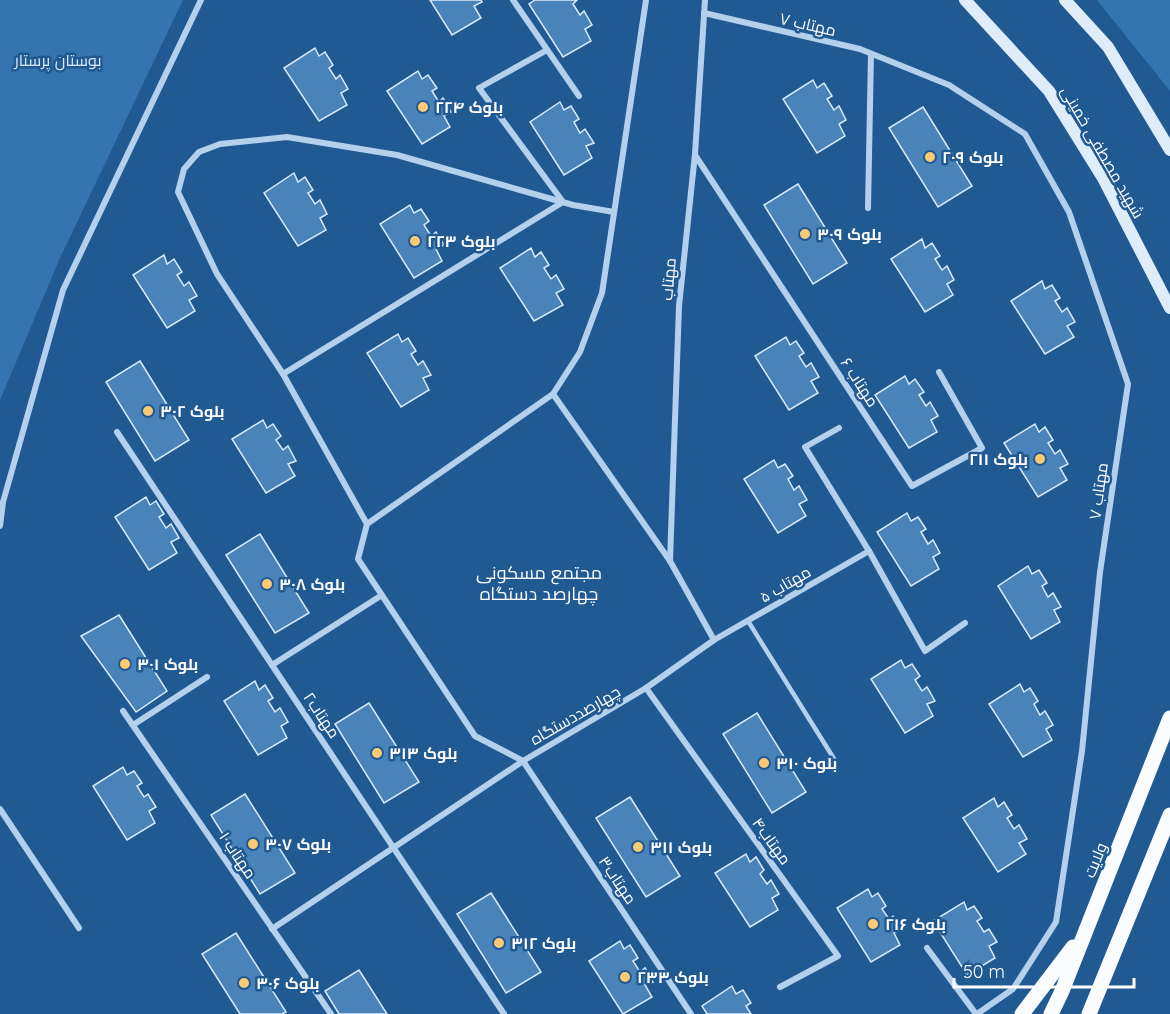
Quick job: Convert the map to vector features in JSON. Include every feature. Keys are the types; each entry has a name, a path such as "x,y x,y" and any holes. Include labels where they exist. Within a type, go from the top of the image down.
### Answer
{"main road":[{"name":"شهید مصطفی خمینی","path":"964,0 1049,91 1102,178 1170,308"},
{"path":"1065,0 1108,47 1170,150"},
{"name":"ولایت","path":"1051,1014 1170,718"},
{"path":"1089,1014 1170,815"},
{"path":"1022,1014 1086,930"}],"street":[{"path":"0,526 3,502 63,290 201,0"},
{"path":"513,0 579,96"},
{"path":"614,212 563,202 397,155 287,136 220,144 199,152 184,169 178,192 217,274 283,374 368,524 553,394 580,352 602,293 646,0"},
{"name":"مهتاب","path":"670,561 679,306 695,154 705,0"},
{"name":"مهتاب ۷","path":"704,13 871,54 949,85 1026,135 1069,212 1128,384 1100,572 1082,751 1056,922 1012,989 976,1014 927,948"},
{"path":"547,50 479,88 563,202"},
{"path":"868,208 871,54"},
{"name":"مهتاب ۶","path":"695,154 912,486 982,448 939,372"},
{"path":"283,374 563,202"},
{"path":"553,394 670,561 714,640"},
{"path":"839,428 805,447 869,551 925,651 965,623"},
{"name":"مهتاب۲","path":"117,432 504,1014"},
{"name":"چهارصددستگاه","path":"368,524 358,559 475,736 523,761 646,688 714,640"},
{"name":"مهتاب ۵","path":"714,640 869,551"},
{"path":"272,665 382,595"},
{"path":"133,725 207,677"},
{"name":"مهتاب۴","path":"646,688 838,956 780,987"},
{"name":"مهتاب ۱","path":"123,711 331,1014"},
{"path":"272,929 523,761"},
{"name":"مهتاب۳","path":"523,761 691,1014"},
{"path":"0,809 79,928"}],"lane":[{"path":"748,621 836,762"}],"green space":[{"name":"بوستان پرستار","path":"0,0 183,0 60,258 0,400"},
{"path":"1097,0 1170,0 1170,91"}],"building":[{"path":"430,0 481,0 482,2 474,6 481,18 452,35"},
{"path":"535,0 577,0 573,4 580,15 584,11 592,25 585,29 591,41 563,57 529,4"},
{"path":"315,48 319,56 325,52 333,65 329,68 336,79 340,75 348,89 341,93 347,105 319,121 284,68"},
{"name":"بلوک ۲۲۴","path":"418,71 422,79 428,75 437,88 432,91 439,102 443,98 451,112 444,116 450,127 422,144 387,91"},
{"path":"813,80 817,88 824,83 832,96 827,99 834,110 839,106 846,120 839,124 845,136 817,153 783,99"},
{"path":"560,102 564,110 571,106 579,119 574,122 580,133 585,129 594,143 586,146 592,158 564,175 530,122"},
{"name":"بلوک ۲۰۹","path":"923,107 972,186 938,207 889,128"},
{"path":"294,173 298,182 305,177 313,190 308,193 315,204 320,200 327,214 320,218 326,230 298,246 264,193"},
{"name":"بلوک ۳۰۹","path":"798,184 847,263 813,284 764,205"},
{"name":"بلوک ۲۲۳","path":"410,205 414,213 421,209 429,221 424,225 431,236 436,232 444,245 436,249 442,261 414,278 380,224"},
{"path":"922,239 925,248 932,243 940,256 935,259 942,270 947,266 954,280 947,284 953,295 925,312 891,259"},
{"path":"531,248 535,257 541,252 549,265 544,268 551,279 556,275 564,289 556,293 563,305 534,321 500,268"},
{"path":"164,255 167,264 174,259 182,272 177,275 184,286 189,282 197,296 189,300 195,311 167,328 133,275"},
{"path":"1042,281 1045,289 1052,285 1060,298 1055,301 1062,312 1067,308 1075,322 1067,326 1074,337 1045,354 1011,301"},
{"path":"398,334 402,342 408,338 416,351 411,354 418,365 423,361 431,375 423,378 429,390 401,407 367,353"},
{"path":"786,337 790,345 796,341 804,353 799,356 806,367 811,363 819,377 811,381 818,393 789,410 755,356"},
{"name":"بلوک ۳۰۲","path":"140,361 189,440 155,461 106,382"},
{"path":"905,376 909,384 915,379 924,392 919,395 926,406 930,402 938,416 931,420 937,432 909,448 875,395"},
{"path":"263,420 267,428 273,424 281,436 276,440 283,450 288,446 296,461 288,464 295,476 266,493 232,439"},
{"name":"بلوک ۲۱۱","path":"1035,424 1039,432 1045,427 1053,440 1048,443 1055,454 1060,450 1068,464 1060,468 1067,480 1038,497 1004,443"},
{"path":"774,460 778,468 785,464 793,476 788,479 794,490 799,486 807,500 799,504 806,516 778,533 744,479"},
{"path":"146,497 150,505 156,501 164,514 159,517 166,528 171,524 179,538 171,542 177,553 149,570 115,517"},
{"path":"907,513 911,521 918,517 926,529 921,532 928,544 933,540 940,553 933,557 939,569 911,586 877,532"},
{"name":"بلوک ۳۰۸","path":"260,534 309,613 275,633 226,555"},
{"path":"1028,566 1032,574 1039,570 1047,583 1042,586 1048,597 1053,593 1061,607 1054,610 1060,622 1031,639 998,586"},
{"name":"بلوک ۳۰۱","path":"119,615 167,691 136,712 81,636"},
{"path":"901,660 905,668 912,664 920,676 915,680 922,691 927,687 935,701 927,704 933,716 905,733 871,679"},
{"path":"255,681 259,690 265,685 273,698 268,701 275,712 280,708 288,722 281,726 287,738 258,755 224,701"},
{"path":"1020,684 1024,692 1030,688 1038,701 1034,704 1040,715 1045,711 1053,725 1046,729 1052,740 1023,757 989,704"},
{"name":"بلوک ۳۱۳","path":"369,703 419,782 384,803 335,724"},
{"name":"بلوک ۳۱۰","path":"757,713 806,792 772,813 723,734"},
{"path":"123,767 127,775 134,771 142,783 137,786 144,797 148,794 156,807 149,811 155,823 127,840 93,786"},
{"name":"بلوک ۳۰۷","path":"245,794 295,873 260,894 211,815"},
{"name":"بلوک ۳۱۱","path":"630,797 680,876 646,897 596,818"},
{"path":"994,798 998,807 1004,802 1012,815 1007,818 1014,829 1019,825 1027,839 1019,843 1026,854 998,872 963,818"},
{"path":"746,854 750,862 756,857 764,870 760,874 767,884 771,880 779,894 772,898 778,910 750,927 715,873"},
{"name":"بلوک ۲۱۶","path":"868,889 872,897 878,893 886,906 882,909 889,919 893,916 901,929 894,933 900,945 871,962 837,908"},
{"name":"بلوک ۳۱۲","path":"491,893 541,972 506,993 457,914"},
{"path":"964,902 967,910 974,906 982,918 977,921 984,932 989,929 997,942 989,946 995,958 967,975 933,921"},
{"name":"بلوک ۳۰۶","path":"236,933 286,1012 282,1014 240,1014 202,954"},
{"name":"بلوک ۲۳۳","path":"620,941 624,949 630,945 638,958 633,961 640,972 645,968 653,982 645,985 652,997 623,1014 589,961"},
{"path":"359,970 387,1014 339,1014 325,991"},
{"path":"732,986 736,994 743,990 751,1003 746,1006 751,1014 707,1014 702,1006"}],"place":[{"name":"بلوک ۲۲۴","path":"423,107"},
{"name":"بلوک ۲۰۹","path":"930,157"},
{"name":"بلوک ۳۰۹","path":"805,234"},
{"name":"بلوک ۲۲۳","path":"415,241"},
{"name":"بلوک ۳۰۲","path":"148,411"},
{"name":"بلوک ۲۱۱","path":"1040,459"},
{"name":"بلوک ۳۰۸","path":"267,584"},
{"name":"بلوک ۳۰۱","path":"125,664"},
{"name":"بلوک ۳۱۳","path":"377,753"},
{"name":"بلوک ۳۱۰","path":"764,763"},
{"name":"بلوک ۳۰۷","path":"253,844"},
{"name":"بلوک ۳۱۱","path":"638,847"},
{"name":"بلوک ۲۱۶","path":"873,924"},
{"name":"بلوک ۳۱۲","path":"499,943"},
{"name":"بلوک ۲۳۳","path":"625,977"},
{"name":"بلوک ۳۰۶","path":"244,983"}],"district":[{"name":"مجتمع مسکونی چهارصد دستگاه","path":"539,582"}]}
